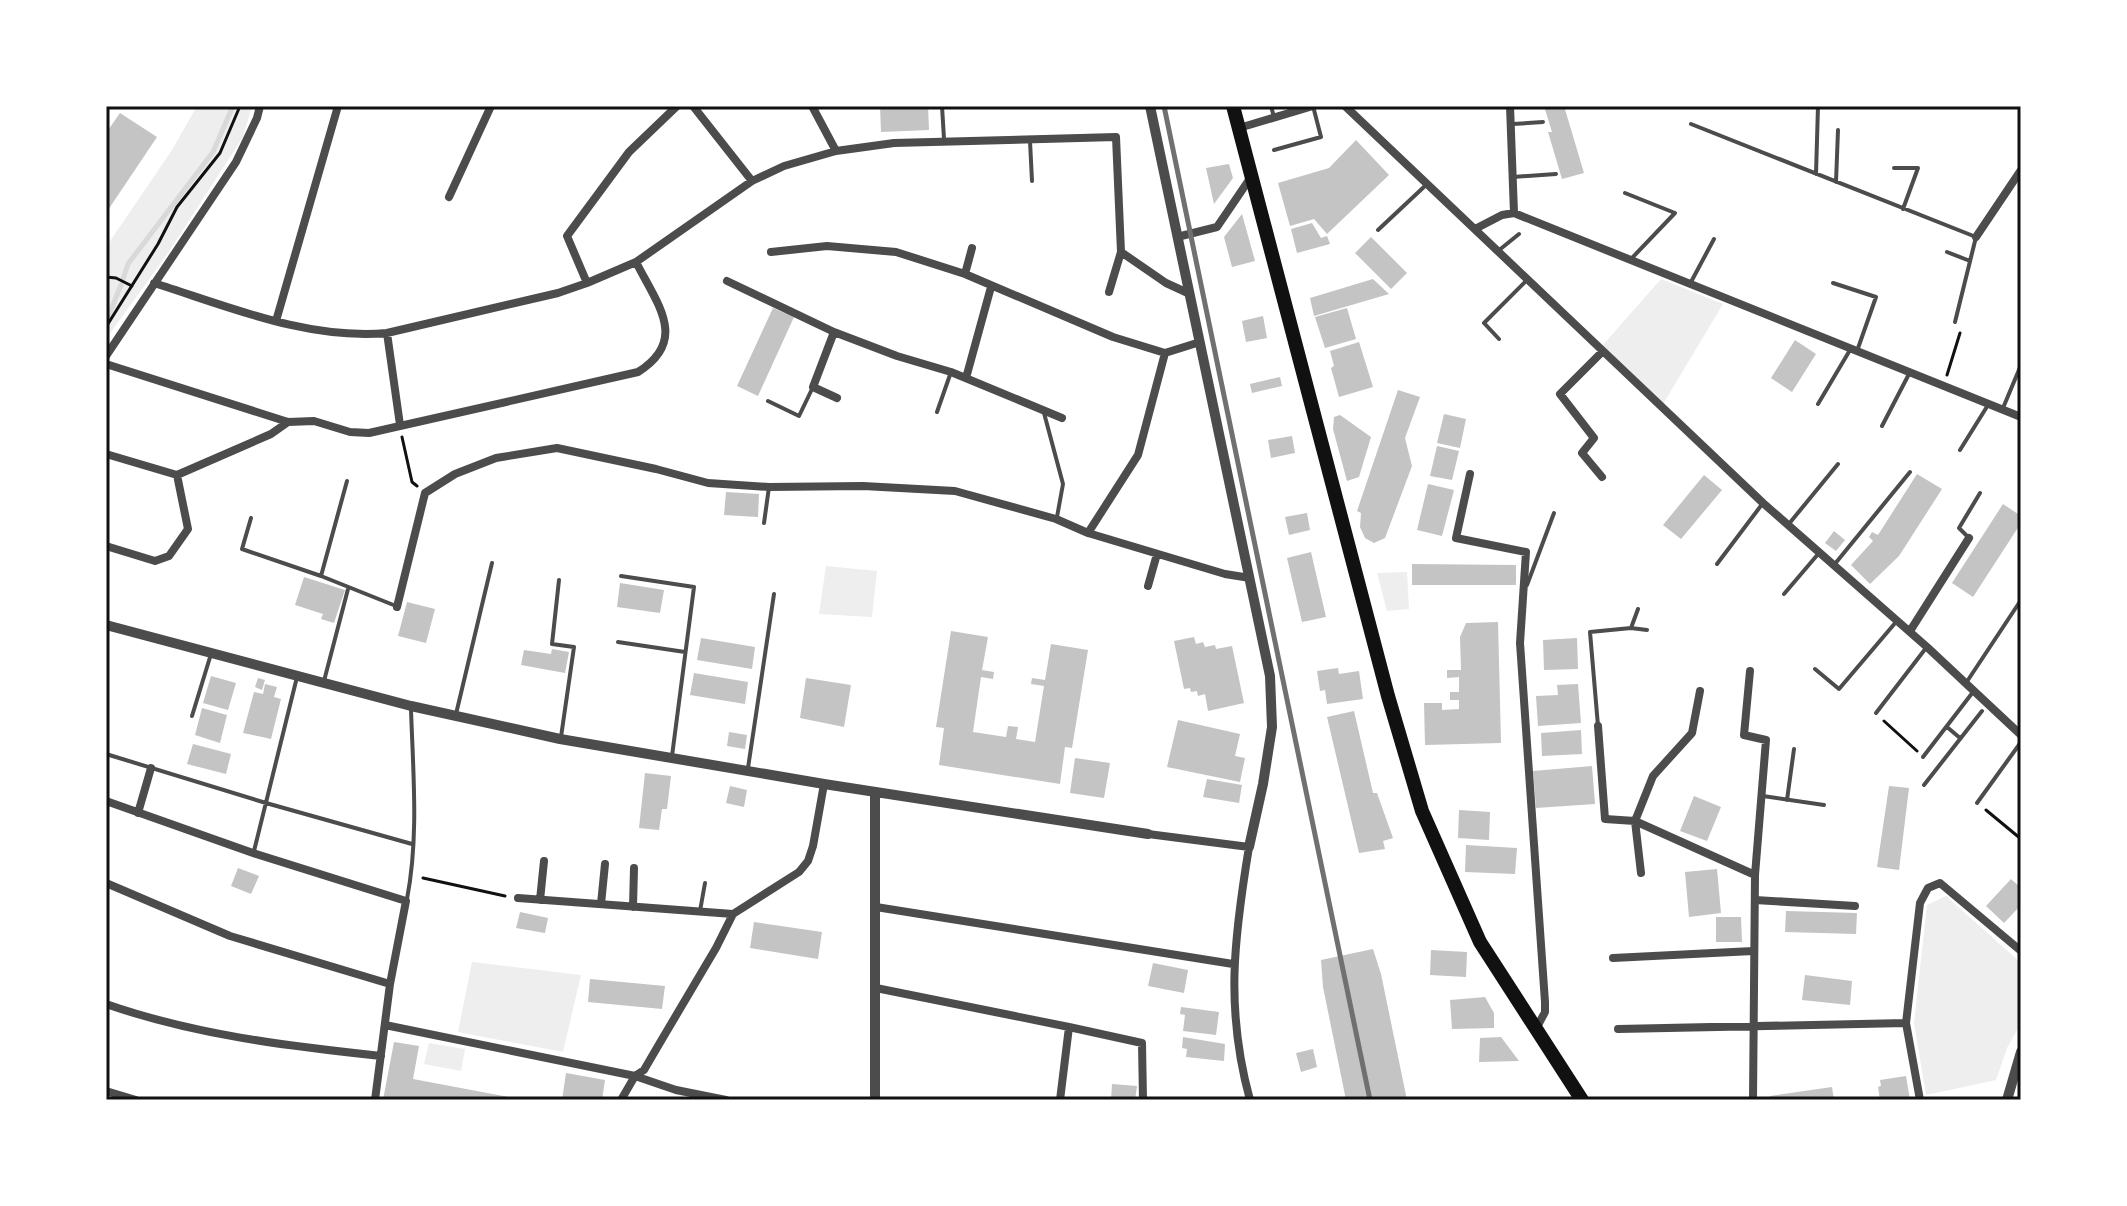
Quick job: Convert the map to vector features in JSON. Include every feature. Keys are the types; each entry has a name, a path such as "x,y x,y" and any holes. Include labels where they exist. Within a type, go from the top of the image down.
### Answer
{"main road":[{"path":"1233,106 1410,776 1435,845 1480,942 1582,1100"}],"street":[{"path":"106,356 236,162 260,106"},
{"path":"276,321 338,106"},
{"path":"449,197 491,106"},
{"path":"587,283 567,236 629,152 677,106"},
{"path":"693,106 752,181"},
{"path":"812,106 836,151"},
{"path":"1150,106 1270,676 1272,727 1249,847 1233,964 1235,1026 1250,1100"},
{"path":"1239,128 1313,106"},
{"path":"1345,106 1763,503 1910,631 2021,735"},
{"path":"1510,106 1514,213"},
{"path":"154,283 313,331 359,335 387,333 558,293 587,283 636,262 752,181 784,166 836,151 894,143 1116,137 1121,252 1109,292"},
{"path":"1976,237 2021,170"},
{"path":"1177,237 1217,227 1251,176"},
{"path":"1475,229 1502,215 1514,213 2021,417"},
{"path":"771,252 827,246 896,252 965,274 1113,337 1165,353 1200,342"},
{"path":"965,274 972,248"},
{"path":"1121,252 1166,283 1190,294"},
{"path":"106,364 288,422 314,421 350,432 369,433 638,372 653,362 664,349 667,331 665,319 636,262"},
{"path":"727,281 834,332 951,372 1062,418"},
{"path":"966,378 991,287"},
{"path":"834,332 813,387 837,398"},
{"path":"387,333 400,425"},
{"path":"1602,477 1582,453 1594,438 1560,394 1603,351"},
{"path":"1088,533 1138,455 1165,353"},
{"path":"106,454 177,475 271,434 288,422"},
{"path":"397,607 425,493 455,474 496,458 557,448 708,483 955,491 1056,519 1088,533 1157,554 1250,578"},
{"path":"1470,474 1456,538 1526,552 1520,643 1545,1002 1545,1012 1535,1030"},
{"path":"106,546 155,561 169,556 188,529 177,475"},
{"path":"1910,631 1969,538"},
{"path":"1148,586 1157,554"},
{"path":"106,625 411,706 560,739 875,792 1249,847"},
{"path":"1750,671 1744,735 1766,740 1755,875 1753,1100"},
{"path":"1641,873 1635,821 1653,776 1692,733 1700,691"},
{"path":"1598,726 1605,819 1635,821 1755,875"},
{"path":"138,813 151,768"},
{"path":"621,1100 635,1076 644,1070 733,914 799,872 808,861 824,784"},
{"path":"875,792 875,1100"},
{"path":"106,801 253,853 406,901 390,984 375,1100"},
{"path":"540,900 544,861"},
{"path":"601,904 605,864"},
{"path":"633,907 634,868"},
{"path":"106,883 230,936 390,984"},
{"path":"1920,1100 1906,1023 1920,903 1928,888 1940,883 2021,951"},
{"path":"518,898 733,914"},
{"path":"1755,900 1855,906"},
{"path":"876,907 1233,964"},
{"path":"1613,958 1753,951"},
{"path":"876,988 1142,1043 1143,1100"},
{"path":"106,1004 167,1023 263,1043 381,1056"},
{"path":"1618,1029 1906,1023"},
{"path":"385,1025 635,1076 676,1090 726,1100"},
{"path":"1060,1100 1069,1027"},
{"path":"2007,1100 2021,1052"},
{"path":"106,1091 136,1100"}],"lane":[{"path":"942,106 945,142"},
{"path":"1271,106 1274,117"},
{"path":"1274,150 1321,137 1313,106"},
{"path":"1816,174 1818,106"},
{"path":"1510,124 1543,122"},
{"path":"1691,124 1976,237 1955,322"},
{"path":"1836,182 1838,130"},
{"path":"1030,141 1032,181"},
{"path":"1894,168 1918,168 1903,209"},
{"path":"1513,177 1556,174"},
{"path":"1378,230 1427,184"},
{"path":"1625,193 1675,213 1630,260"},
{"path":"1498,251 1519,234"},
{"path":"1690,284 1714,239"},
{"path":"1947,252 1970,261"},
{"path":"1499,339 1484,323 1528,279"},
{"path":"1818,404 1854,350 1876,297 1833,283"},
{"path":"2002,410 2021,365"},
{"path":"937,412 951,372"},
{"path":"1882,426 1910,373"},
{"path":"768,401 799,416 813,387"},
{"path":"1960,450 1988,405"},
{"path":"1043,411 1063,484 1056,519"},
{"path":"1788,525 1838,464"},
{"path":"1834,565 1910,472"},
{"path":"321,576 347,481"},
{"path":"764,523 769,487"},
{"path":"1969,538 1959,528 1980,493"},
{"path":"1717,564 1763,503"},
{"path":"1523,595 1554,513"},
{"path":"251,518 242,549 397,607"},
{"path":"1784,594 1820,552"},
{"path":"455,716 492,563"},
{"path":"621,576 694,587 671,759"},
{"path":"559,580 552,644 574,647 560,739"},
{"path":"324,681 348,589"},
{"path":"748,770 774,594"},
{"path":"1966,683 2021,600"},
{"path":"1631,628 1638,609"},
{"path":"1815,669 1839,689 1897,620"},
{"path":"1598,726 1590,632 1631,628 1647,630"},
{"path":"618,642 685,652"},
{"path":"1876,713 1927,647"},
{"path":"192,716 212,652"},
{"path":"253,853 297,675"},
{"path":"1923,757 1974,691"},
{"path":"406,901 411,876 414,805 411,706"},
{"path":"1924,785 1982,711"},
{"path":"1947,727 1961,738"},
{"path":"1977,803 2021,742"},
{"path":"1787,800 1794,749"},
{"path":"106,754 412,844"},
{"path":"1760,795 1824,805"},
{"path":"700,911 705,883"}],"path":[{"path":"106,327 158,244 177,207 220,153 240,106"},
{"path":"106,277 132,286"},
{"path":"1943,386 1960,334 1955,322"},
{"path":"400,425 412,482 425,493"},
{"path":"1876,713 1923,757"},
{"path":"1977,803 2021,839"},
{"path":"411,876 518,898"}],"shaded area":[{"path":"197,106 252,106 243,137 168,253 106,339 106,247 172,150"},
{"path":"1661,279 1723,304 1663,404 1602,346"},
{"path":"826,566 877,571 872,617 819,614"},
{"path":"1407,572 1409,609 1387,611 1377,573"},
{"path":"1946,896 2021,963 2021,1023 2007,1048 1996,1080 1926,1095 1914,1023 1927,905"},
{"path":"472,962 581,975 563,1052 458,1032"},
{"path":"429,1043 465,1049 461,1071 424,1064"}],"building":[{"path":"880,106 928,106 929,130 881,132"},
{"path":"1544,106 1564,106 1584,173 1562,179"},
{"path":"120,113 157,137 106,213 106,133"},
{"path":"1356,140 1389,175 1327,234 1314,219 1290,226 1278,183 1329,168"},
{"path":"1229,164 1233,178 1214,204 1206,168"},
{"path":"1242,214 1255,261 1232,267 1224,237"},
{"path":"1312,223 1321,238 1327,236 1330,244 1297,253 1291,229"},
{"path":"1371,237 1407,273 1391,289 1355,253"},
{"path":"1373,279 1389,294 1314,316 1310,298"},
{"path":"773,308 794,317 758,396 737,386"},
{"path":"1347,308 1356,339 1325,348 1315,317"},
{"path":"1263,316 1267,338 1246,342 1242,321"},
{"path":"1795,340 1816,354 1792,392 1771,378"},
{"path":"1359,342 1373,387 1339,397 1330,351"},
{"path":"1280,377 1282,386 1252,393 1250,384"},
{"path":"1398,390 1420,397 1405,438 1412,466 1385,538 1374,543 1365,538 1360,527 1361,513 1357,511"},
{"path":"1444,414 1466,419 1460,448 1437,443"},
{"path":"1340,415 1371,437 1359,477 1347,481 1333,429 1334,417"},
{"path":"1292,436 1295,453 1271,458 1268,440"},
{"path":"1437,446 1459,451 1452,480 1430,476"},
{"path":"1917,474 1942,489 1899,556 1870,584 1851,565 1873,541 1869,537 1872,532 1878,535"},
{"path":"1704,475 1722,490 1681,539 1663,525"},
{"path":"1428,484 1454,490 1442,536 1417,530"},
{"path":"726,492 759,494 758,517 724,515"},
{"path":"2003,504 2021,516 2021,523 1973,597 1952,583"},
{"path":"1307,513 1310,530 1289,535 1285,517"},
{"path":"1834,531 1845,540 1836,551 1825,543"},
{"path":"1311,552 1326,617 1302,622 1287,558"},
{"path":"1412,564 1516,565 1516,585 1412,585"},
{"path":"304,577 345,590 334,623 321,619 323,614 295,605"},
{"path":"620,583 664,590 660,613 617,607"},
{"path":"407,602 435,609 426,643 398,636"},
{"path":"1498,622 1501,743 1425,745 1424,703 1442,703 1442,710 1459,709 1459,700 1450,700 1450,692 1459,692 1459,677 1447,678 1447,670 1461,670 1460,637 1466,623"},
{"path":"951,631 988,637 982,670 994,672 993,679 981,677 973,732 1006,737 1008,726 1018,727 1016,739 1035,742 1044,686 1031,684 1032,678 1045,680 1051,644 1088,650 1072,748 1065,747 1060,784 939,765 944,728 936,727"},
{"path":"1194,637 1196,644 1203,642 1205,647 1215,645 1216,649 1232,646 1244,703 1208,711 1205,694 1198,696 1197,691 1184,689 1174,641"},
{"path":"701,638 755,647 752,669 697,660"},
{"path":"1577,638 1578,669 1544,670 1543,640"},
{"path":"552,649 569,652 565,673 521,665 524,650 551,654"},
{"path":"1338,668 1339,674 1359,671 1363,699 1327,704 1325,690 1320,691 1317,671"},
{"path":"694,673 748,682 745,704 690,695"},
{"path":"211,676 236,683 228,710 203,703"},
{"path":"258,678 265,680 262,690 255,687"},
{"path":"806,678 851,685 844,727 800,718"},
{"path":"265,684 277,687 274,697 281,699 271,739 243,733 254,692 263,694"},
{"path":"1578,684 1581,723 1538,726 1536,696 1558,695 1557,685"},
{"path":"202,708 227,715 220,743 195,735"},
{"path":"1354,711 1373,793 1377,793 1393,838 1383,841 1385,849 1359,853 1327,717"},
{"path":"1178,720 1240,734 1235,756 1245,758 1240,782 1167,767"},
{"path":"1581,730 1582,754 1542,756 1541,733"},
{"path":"729,732 747,735 745,749 727,746"},
{"path":"193,744 231,754 226,774 187,764"},
{"path":"1075,758 1110,763 1104,798 1070,793"},
{"path":"1592,766 1595,804 1536,808 1533,771"},
{"path":"645,773 671,776 667,809 662,809 659,830 639,828"},
{"path":"1207,779 1242,785 1239,803 1203,797"},
{"path":"730,786 747,790 744,807 726,803"},
{"path":"1889,786 1909,788 1899,870 1877,867"},
{"path":"1694,796 1721,807 1707,841 1680,831"},
{"path":"1459,810 1490,812 1489,840 1458,838"},
{"path":"1466,845 1517,848 1515,874 1465,872"},
{"path":"238,868 259,876 251,894 231,886"},
{"path":"1717,869 1721,913 1689,917 1685,872"},
{"path":"2011,879 2021,888 2021,905 2004,923 1986,906"},
{"path":"1786,911 1857,913 1856,934 1785,932"},
{"path":"520,912 548,918 545,933 516,928"},
{"path":"1716,917 1741,917 1742,942 1716,942"},
{"path":"754,922 822,932 818,959 750,948"},
{"path":"1373,949 1407,1100 1346,1100 1323,987 1321,960"},
{"path":"1431,950 1467,952 1466,977 1430,975"},
{"path":"1153,963 1188,970 1184,993 1148,986"},
{"path":"1805,975 1852,981 1850,1005 1802,1000"},
{"path":"590,979 665,986 662,1009 588,1002"},
{"path":"1485,997 1494,1013 1494,1028 1452,1029 1450,1000"},
{"path":"1181,1007 1219,1012 1216,1035 1183,1031 1185,1015 1180,1014"},
{"path":"1183,1037 1225,1044 1224,1061 1186,1057 1187,1049 1182,1048"},
{"path":"1501,1037 1519,1061 1479,1062 1480,1038"},
{"path":"394,1042 419,1046 413,1079 524,1100 383,1100"},
{"path":"1313,1049 1317,1067 1301,1072 1296,1053"},
{"path":"566,1073 605,1080 602,1100 562,1100"},
{"path":"1906,1076 1910,1100 1880,1100 1880,1080"},
{"path":"1112,1084 1137,1086 1135,1100 1111,1100"},
{"path":"1832,1087 1834,1100 1770,1100 1770,1096"}],"waterway":[{"path":"123,279 128,264 213,152 233,106"},
{"path":"106,322 121,285"}],"railway":[{"path":"1164,106 1370,1100"}]}
